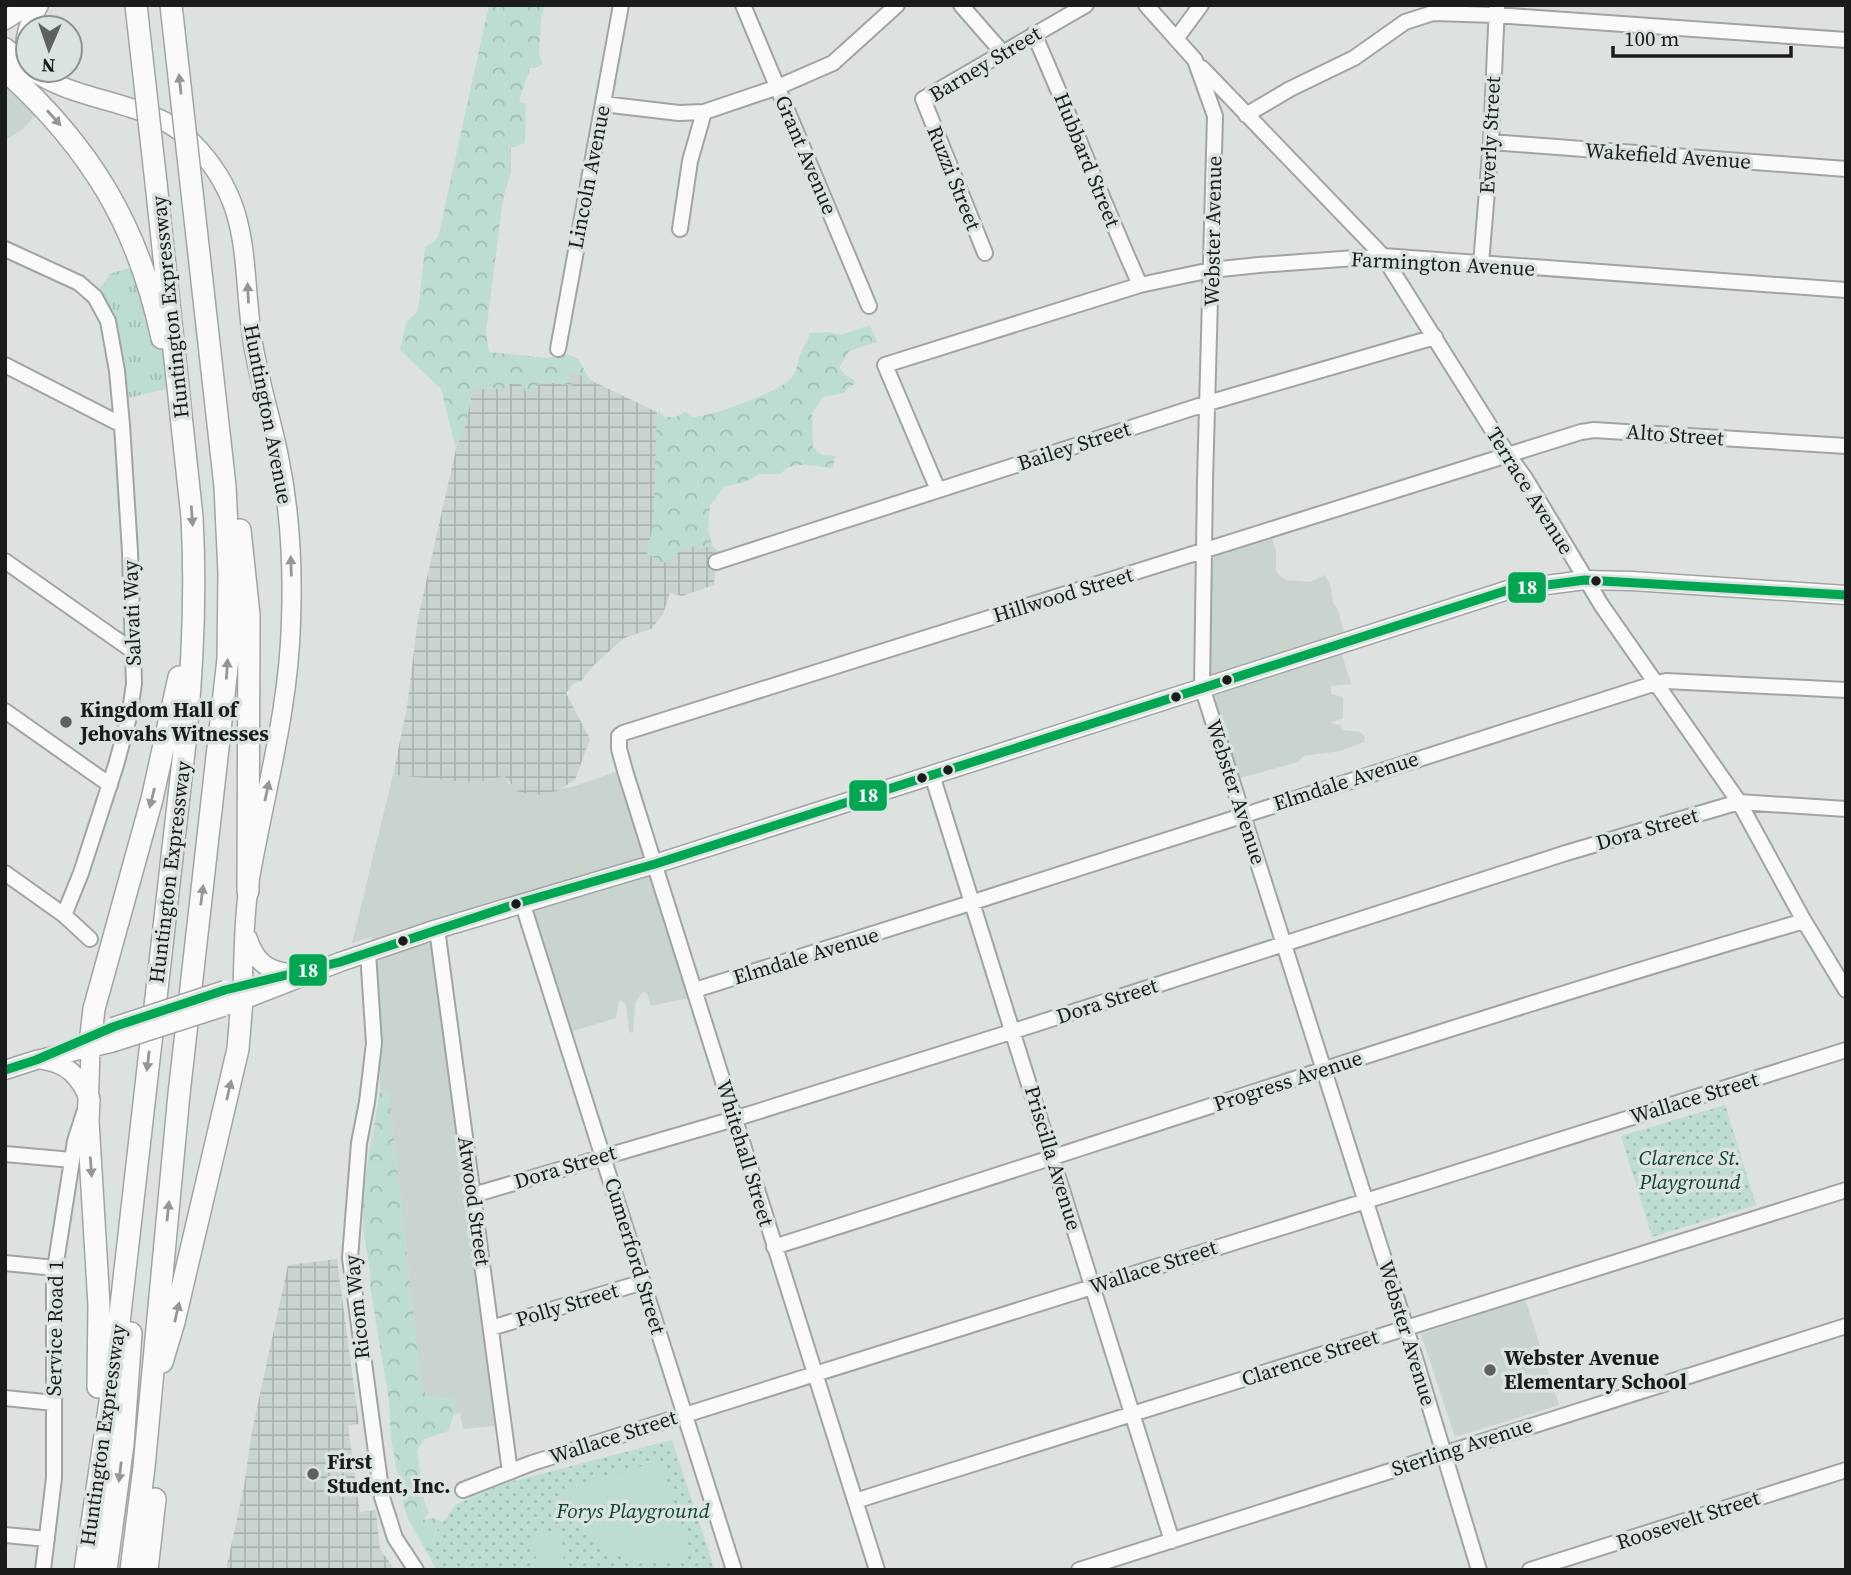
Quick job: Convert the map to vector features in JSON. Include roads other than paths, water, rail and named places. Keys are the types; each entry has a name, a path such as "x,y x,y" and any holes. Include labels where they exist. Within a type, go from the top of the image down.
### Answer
{"highway":[{"name":"Huntington Expressway","path":"85,1570 95,1510 131,1209 188,713 193,647 195,560 189,472 136,5"},
{"name":"Huntington Expressway","path":"131,1570 149,1423 179,1094 228,659 228,529 171,5"},
{"path":"5,70 47,110 78,146 105,187 127,228 143,264 151,292 189,472"},
{"path":"206,314 237,504 248,597 248,891"},
{"path":"102,1038 94,1009 152,799 178,686 195,560"},
{"path":"150,1401 174,1322 238,1049 233,996"},
{"path":"89,1099 100,1331 94,1452 95,1510"},
{"path":"106,1570 125,1414 134,1268 131,1209"},
{"path":"147,1570 156,1488 149,1423"}],"main road":[{"path":"5,20 29,5"},
{"name":"Huntington Avenue","path":"59,84 69,90 145,114 181,131 219,175 229,192 239,221 247,264 254,350 282,473 292,591 286,694 248,891 246,931 233,996"},
{"path":"5,1070 437,929 655,864 1508,590 1585,580 1846,595"},
{"path":"246,931 251,949 260,962 293,976"},
{"name":"Service Road 1","path":"89,1099 102,1038"},
{"path":"36,1060 55,1062 68,1068 89,1099"}],"street":[{"name":"Lincoln Avenue","path":"558,349 621,5"},
{"name":"Grant Avenue","path":"743,5 869,306"},
{"path":"603,104 679,113 704,111 778,88 833,63 897,5"},
{"path":"961,5 1002,52"},
{"name":"Barney Street","path":"924,103 923,99 1086,5"},
{"name":"Webster Avenue","path":"1146,5 1195,60 1216,116 1202,687 1406,1328 1479,1570"},
{"path":"1176,39 1201,5"},
{"path":"1246,115 1290,89 1354,58 1405,22 1433,13 1497,10 1846,40"},
{"name":"Everly Street","path":"1481,264 1491,142 1497,10"},
{"name":"Hubbard Street","path":"1034,34 1140,285"},
{"name":"Terrace Avenue","path":"1195,60 1383,257 1531,487 1585,580 1740,802 1804,922 1846,990"},
{"name":"Ruzzi Street","path":"924,103 985,253"},
{"path":"680,229 690,161 704,111"},
{"name":"Wakefield Avenue","path":"1491,142 1846,169"},
{"name":"Salvati Way","path":"5,248 79,283 100,303 108,321 117,371 128,520 134,684 130,717 110,786 64,915"},
{"name":"Farmington Avenue","path":"937,490 885,365 1140,285 1211,270 1383,257 1846,290"},
{"name":"Bailey Street","path":"716,562 1208,403 1435,337"},
{"path":"5,365 121,425"},
{"name":"Alto Street","path":"1508,455 1594,429 1846,446"},
{"name":"Hillwood Street","path":"619,736 1508,455"},
{"path":"5,561 133,650"},
{"name":"Elmdale Avenue","path":"695,990 972,904 1242,814 1656,683 1666,681 1846,690"},
{"path":"5,711 110,786"},
{"name":"Whitehall Street","path":"619,736 619,749 877,1570"},
{"name":"Priscilla Avenue","path":"932,775 1172,1541"},
{"path":"1740,802 1846,809"},
{"name":"Dora Street","path":"473,1195 734,1118 1566,853 1740,802"},
{"path":"5,873 64,915 90,939"},
{"name":"Cumerford Street","path":"522,902 734,1570"},
{"name":"Progress Avenue","path":"774,1247 1608,978 1804,922"},
{"name":"Atwood Street","path":"437,929 510,1472"},
{"name":"Ricom Way","path":"368,953 374,1043 369,1092 359,1143 350,1258 382,1497 395,1538 416,1570"},
{"name":"Wallace Street","path":"463,1490 533,1463 1846,1050"},
{"name":"Service Road 1","path":"43,1570 54,1478 55,1268 76,1135 89,1099"},
{"path":"5,1154 72,1160"},
{"name":"Clarence Street","path":"855,1501 1846,1190"},
{"path":"5,1263 55,1268"},
{"name":"Polly Street","path":"491,1328 643,1282"},
{"name":"Sterling Avenue","path":"1079,1570 1846,1326"},
{"path":"5,1398 54,1403"},
{"name":"Roosevelt Street","path":"1530,1570 1846,1470"},
{"path":"5,1535 47,1539"}],"place":[{"name":"Kingdom Hall of Jehovahs Witnesses","path":"66,722"},
{"name":"Webster Avenue Elementary School","path":"1490,1370"},
{"name":"First Student, Inc.","path":"313,1474"}],"park label":[{"name":"Clarence St. Playground","path":"1690,1170"},
{"name":"Forys Playground","path":"633,1511"}]}
